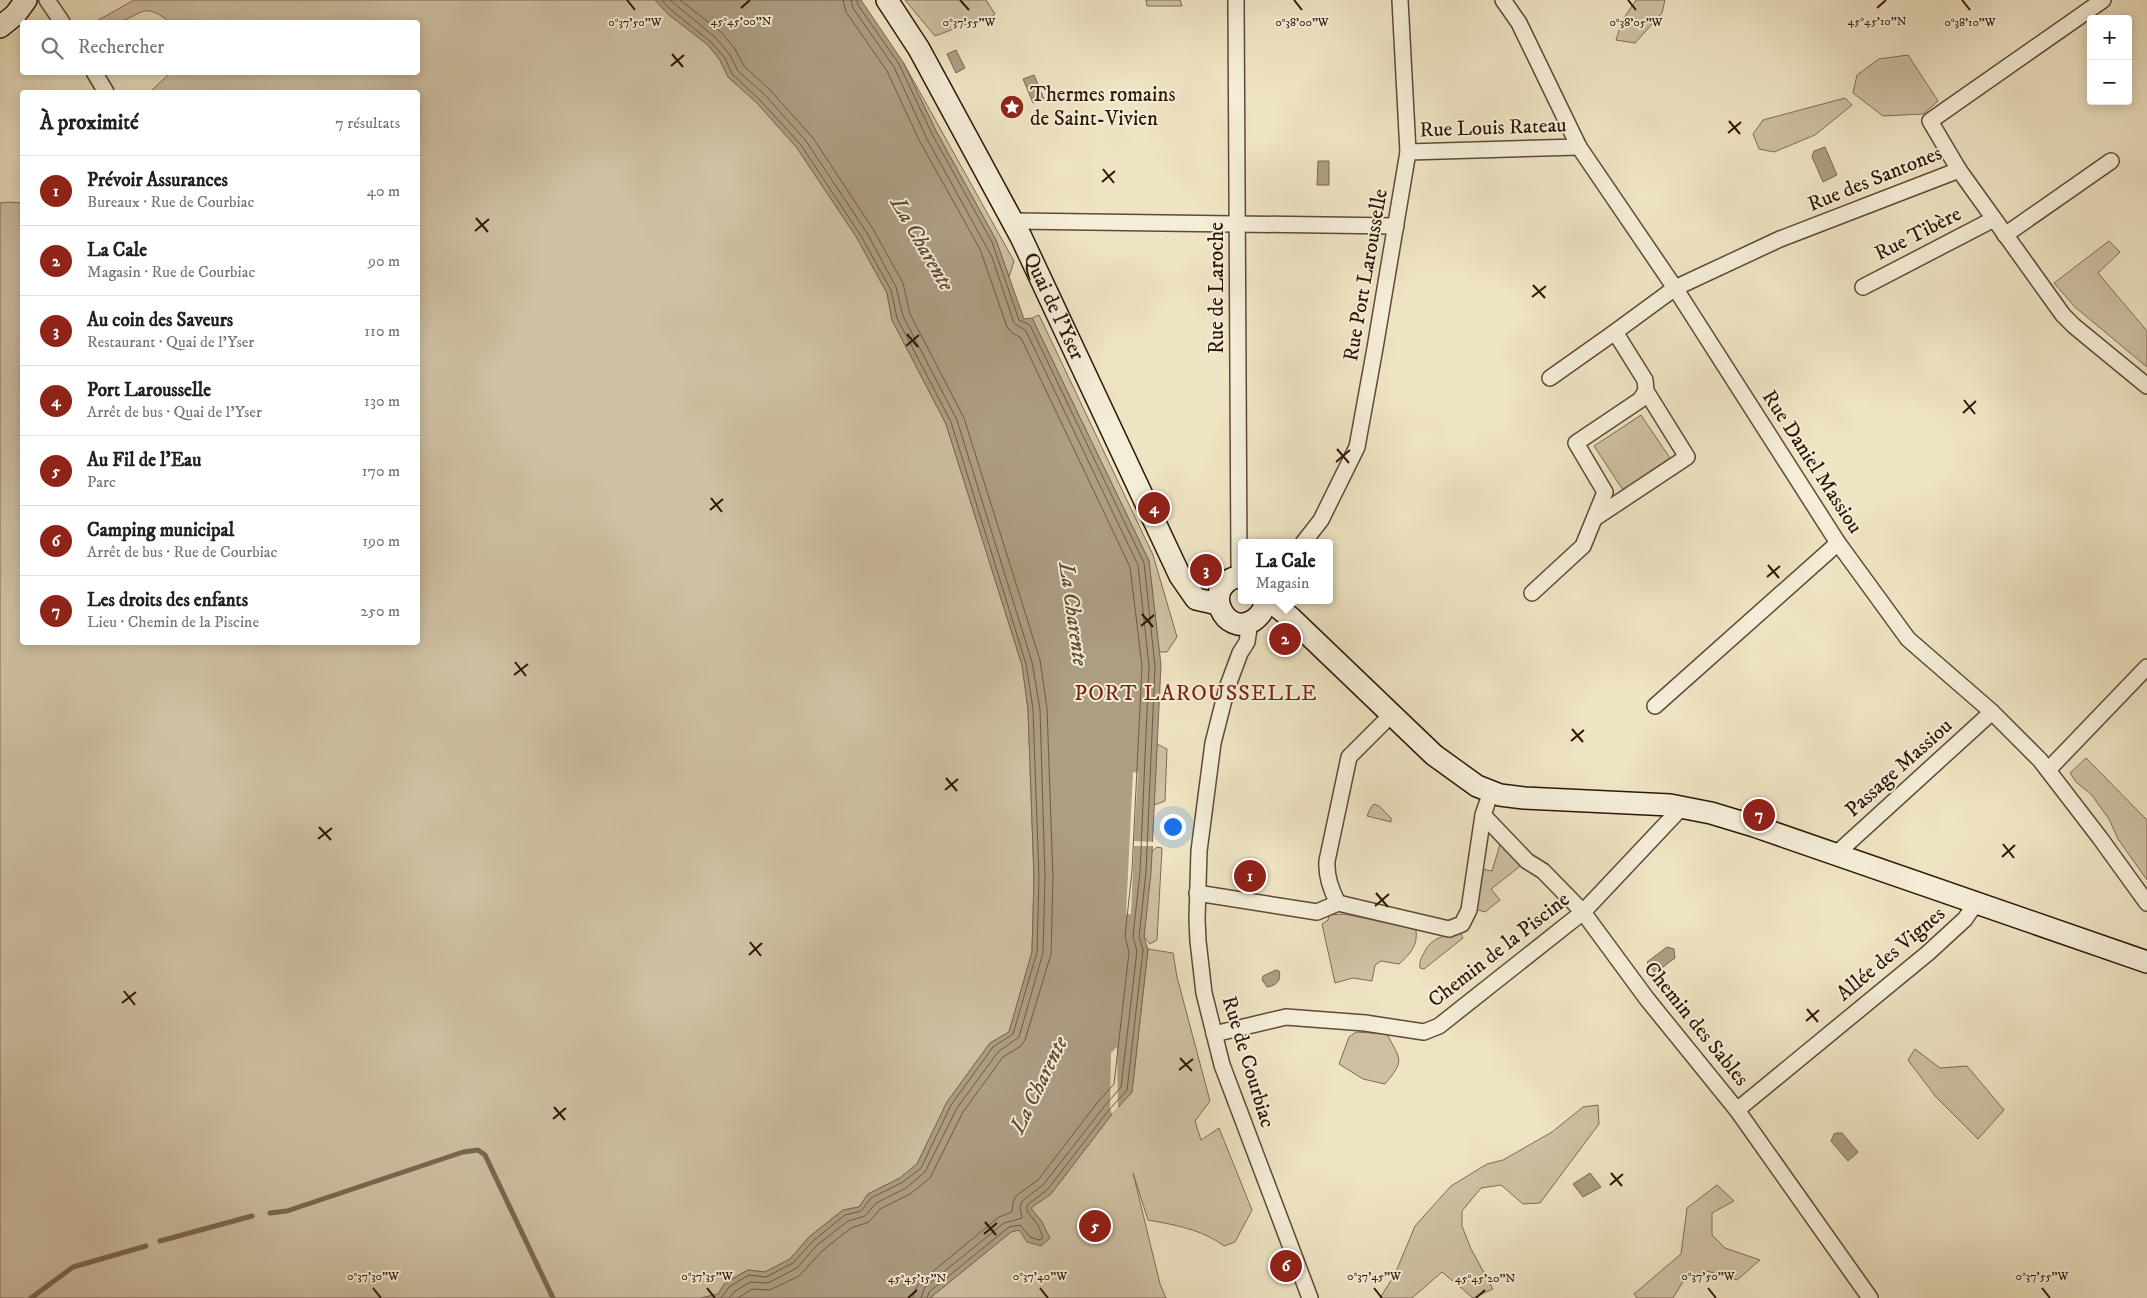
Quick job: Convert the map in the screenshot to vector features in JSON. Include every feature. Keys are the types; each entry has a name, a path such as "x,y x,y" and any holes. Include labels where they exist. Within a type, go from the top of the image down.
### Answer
{"street":[{"path":"0,27 15,15 26,0"},
{"path":"47,0 61,20"},
{"name":"Quai de l'Yser","path":"887,0 919,49 1012,221 1180,576 1196,599 1218,604"},
{"name":"Rue de Laroche","path":"1236,0 1239,539"},
{"name":"Rue Port Larousselle","path":"1306,539 1321,520 1357,447 1396,226 1408,152 1400,0"},
{"name":"Rue Daniel Massiou","path":"1503,0 1519,23 1579,147 1675,288 1838,543 1908,639 1992,712 2048,770 2147,903"},
{"name":"Rue des Santones","path":"1550,378 1675,288 1780,239 1959,170 1930,121 2102,0"},
{"path":"96,75 105,90"},
{"name":"Rue Louis Rateau","path":"1408,152 1579,147"},
{"path":"2005,235 2111,162"},
{"path":"1959,170 2063,315 2147,386"},
{"name":"Rue Tibère","path":"1862,287 1994,219"},
{"path":"1012,221 1396,226"},
{"path":"1595,518 1687,457 1646,391 1645,380 1615,332"},
{"path":"1532,594 1583,546 1605,492 1576,443 1640,400 1646,391"},
{"path":"1654,706 1838,543"},
{"path":"1238,577 1226,582 1221,588 1218,604 1225,617 1240,622 1260,615 1264,604"},
{"path":"1272,604 1282,609 1391,715 1453,771 1490,792 1524,798 1657,804 1682,807 1749,825 2147,962"},
{"name":"Rue de Courbiac","path":"1240,622 1237,634 1240,653 1222,704 1214,743 1199,851 1197,893 1198,941 1204,993 1231,1092 1310,1298"},
{"path":"2048,770 2147,667"},
{"name":"Passage Massiou","path":"1835,855 1992,712"},
{"path":"1338,903 1332,892 1326,871 1349,757 1391,715"},
{"path":"1197,893 1317,912 1338,903 1449,929 1462,924 1469,910 1483,815 1490,792"},
{"name":"Chemin de la Piscine","path":"1214,1034 1286,1017 1364,1023 1424,1032 1439,1026 1583,912 1682,807"},
{"name":"Chemin des Sables","path":"1483,815 1527,861 1543,871 1583,912 1647,999 1737,1110 1870,1298"},
{"name":"Allée des Vignes","path":"1737,1110 1928,953 1965,919 1976,903"}],"shaded area":[{"path":"134,0 655,0 668,14 708,45 720,60 728,77 757,103 797,148 857,238 887,293 892,320 946,424 1022,665 1028,709 1034,878 1032,952 1009,1032 990,1043 947,1102 917,1164 900,1178 868,1194 859,1207 843,1210 809,1237 790,1259 765,1272 748,1270 725,1283 718,1294 701,1298 0,1298 0,203 20,203 20,645 420,645 420,90 152,90 168,75 420,75 420,20 167,20 154,12 144,11 125,20 99,20"},
{"path":"905,0 986,0 995,14 986,21 975,21 935,36"},
{"path":"1146,0 1180,0 1182,6 1147,6"},
{"path":"1636,0 1665,0 1662,13 1635,43 1616,40 1622,21"},
{"path":"1908,55 1938,101 1923,114 1883,116 1853,93 1857,75 1879,59"},
{"path":"903,62 1014,261 1009,277 996,240 936,131"},
{"path":"1845,98 1852,105 1815,135 1774,152 1759,149 1753,134 1763,120"},
{"path":"2109,241 2120,252 2098,273 2147,331 2147,367 2075,307 2054,283"},
{"path":"1039,315 1153,555 1177,637 1167,652 1159,652 1149,561 1032,318"},
{"path":"1641,415 1670,458 1623,490 1594,446"},
{"path":"1157,744 1167,749 1165,801 1154,805"},
{"path":"2086,758 2147,820 2147,880 2118,839 2109,819 2091,794 2077,783 2070,773"},
{"path":"1374,804 1379,806 1391,818 1391,822 1367,816"},
{"path":"1501,841 1523,864 1491,889 1500,900 1485,912 1475,909 1482,869 1492,871"},
{"path":"1157,847 1162,848 1157,940 1150,944 1144,937 1152,851"},
{"path":"1344,914 1413,928 1416,930 1416,941 1410,953 1399,964 1381,961 1375,965 1372,981 1353,978 1335,983 1322,924 1328,920 1329,915"},
{"path":"1460,932 1463,938 1424,969 1420,968 1421,959 1431,943 1439,938"},
{"path":"1148,949 1173,953 1177,977 1210,1101 1195,1121 1201,1140 1219,1128 1252,1210 1235,1242 1224,1246 1206,1235 1178,1226 1148,1220 1133,1173 1160,1284 1166,1298 930,1298 1011,1232 1042,1222 1030,1208 1051,1194 1112,1114 1132,1092"},
{"path":"1356,1032 1387,1034 1399,1060 1396,1070 1385,1084 1363,1079 1339,1064 1349,1037"},
{"path":"1915,1049 1940,1068 1967,1066 2004,1110 1978,1139 1936,1097 1908,1060"},
{"path":"1598,1105 1599,1124 1540,1203 1523,1204 1501,1185 1481,1188 1462,1211 1462,1226 1471,1249 1493,1289 1473,1298 1442,1272 1412,1298 1380,1298 1395,1274 1415,1226 1451,1186 1487,1164 1503,1160 1552,1132 1583,1107"},
{"path":"1717,1185 1734,1201 1712,1213 1712,1235 1725,1248 1760,1260 1737,1280 1707,1271 1686,1277 1673,1298 1637,1298 1634,1294 1681,1254 1687,1208"}],"water":[{"name":"La Charente","path":"655,0 861,0 903,62 936,131 996,240 1024,319 1032,318 1149,561 1161,665 1151,873 1144,937 1148,949 1132,1092 1112,1114 1051,1194 1031,1208 1042,1222 1050,1238 1041,1246 1027,1242 1019,1230 1011,1232 930,1298 701,1298 718,1294 725,1283 748,1270 765,1272 790,1259 809,1237 843,1210 859,1207 868,1194 900,1178 917,1164 947,1102 990,1043 1009,1032 1032,952 1034,878 1028,709 1022,665 946,424 892,320 887,293 857,238 797,148 757,103 728,77 720,60 708,45 668,14"},
{"path":"956,50 965,68 956,73 947,54"},
{"path":"1034,75 1044,99 1033,103 1023,79"},
{"path":"1825,147 1837,175 1823,182 1812,157 1814,151"},
{"path":"1318,161 1329,161 1329,185 1317,185"},
{"path":"1667,947 1674,949 1675,958 1655,973 1647,962"},
{"path":"1276,970 1280,974 1279,980 1276,984 1267,987 1262,980 1263,976"},
{"path":"1842,1133 1858,1152 1848,1161 1831,1141 1834,1134"},
{"path":"1590,1173 1601,1187 1583,1197 1573,1184"}],"pier":[{"path":"1133,772 1138,773 1134,841 1155,842 1155,846 1134,846 1131,914 1126,914"},
{"path":"1117,1047 1118,1108 1112,1114 1110,1108 1111,1053"}],"waterway":[{"path":"270,1213 287,1211 463,1152 478,1150 485,1155 553,1298"},
{"path":"160,1241 252,1216"},
{"path":"31,1298 73,1267 146,1246"}],"place":[{"name":"Thermes romains de Saint-Vivien","path":"1012,107"},
{"name":"Port Larousselle","path":"1154,508"},
{"name":"Au coin des Saveurs","path":"1206,570"},
{"name":"La Cale","path":"1285,639"},
{"name":"Les droits des enfants","path":"1759,815"},
{"name":"Prévoir Assurances","path":"1250,876"},
{"name":"Au Fil de l'Eau","path":"1095,1226"},
{"name":"Camping municipal","path":"1286,1266"}],"district":[{"name":"PORT LAROUSSELLE","path":"1196,693"}]}
